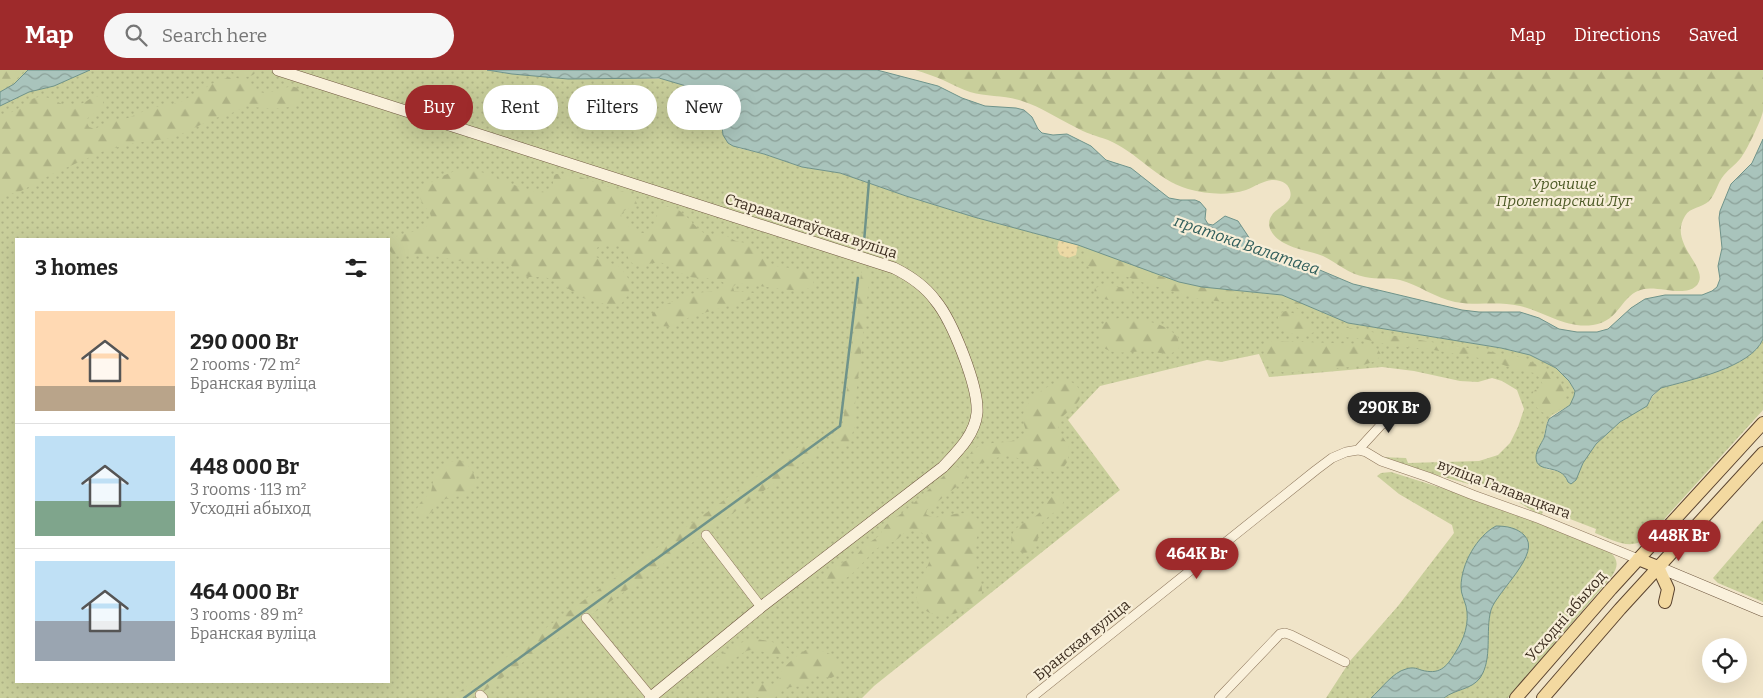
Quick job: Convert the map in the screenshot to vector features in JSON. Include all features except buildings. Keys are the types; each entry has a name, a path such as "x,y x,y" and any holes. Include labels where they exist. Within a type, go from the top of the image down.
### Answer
{"main road":[{"name":"Усходні абыход","path":"1516,698 1572,632 1763,423"},
{"path":"1543,698 1658,567 1763,453"},
{"path":"1638,559 1658,567 1668,589 1665,602"}],"street":[{"name":"Старавалатаўская вуліца","path":"278,70 886,265 907,274 928,292 944,312 970,373 977,413 973,428 960,448 942,467 761,607 650,698"},
{"name":"Бранская вуліца","path":"1031,698 1316,470 1332,458 1346,452 1358,450 1381,426 1411,407"},
{"name":"вуліца Галавацкага","path":"1358,450 1366,452 1381,461 1540,519 1638,559"},
{"path":"706,535 761,607"},
{"path":"1658,567 1763,611"},
{"path":"586,618 650,698"},
{"path":"1219,698 1280,634 1291,635 1345,662"}],"green space":[{"path":"0,70 487,70 568,79 664,79 683,85 667,85 667,130 725,130 738,148 764,154 802,167 840,173 974,217 1078,245 1221,289 1282,295 1348,323 1501,348 1530,355 1556,368 1569,381 1575,392 1570,405 1551,416 1547,422 1544,437 1537,453 1546,469 1562,472 1570,483 1575,481 1580,468 1596,444 1621,421 1650,402 1652,397 1661,388 1733,365 1757,349 1763,339 1763,410 1648,537 1635,544 1615,541 1595,533 1596,529 1544,509 1541,516 1510,497 1494,491 1378,457 1406,458 1408,463 1479,461 1498,455 1510,443 1524,409 1517,390 1502,381 1492,378 1478,382 1460,381 1414,371 1382,367 1269,377 1259,354 1221,362 1207,360 1100,386 1068,420 1120,490 874,686 862,698 0,698"},
{"path":"0,70 25,70 13,83 0,89"},
{"path":"229,70 254,70 255,73 246,77"},
{"name":"Урочище Пролетарский Луг","path":"915,70 1763,70 1763,111 1757,128 1740,159 1722,178 1711,198 1685,216 1681,227 1682,237 1699,272 1700,279 1696,286 1685,291 1644,289 1630,296 1615,313 1602,323 1583,326 1574,325 1520,306 1455,302 1400,280 1359,276 1323,256 1298,249 1280,241 1274,235 1269,223 1270,219 1288,201 1291,193 1283,182 1271,180 1246,190 1224,194 1188,189 1166,179 1118,145 1083,131 1036,106 1016,99 970,92"},
{"path":"231,77 242,80 264,93 292,87 296,88 300,91 301,97 297,103 289,107 273,109 246,106 173,138 135,143 106,150 50,175 21,191 0,197 0,115 13,112 29,101 39,97 73,106 80,105 99,96 103,100 103,107 86,121 89,127 95,129 111,120 128,118 151,108 179,103 217,81"},
{"path":"457,170 481,172 519,187 546,192 552,190 556,174 571,174 634,197 636,206 625,210 621,215 625,223 633,230 642,233 651,230 660,210 667,207 673,208 683,213 704,233 710,235 722,234 736,241 751,244 768,264 802,271 808,274 814,285 808,289 789,290 736,284 733,287 734,291 754,293 755,298 690,317 671,327 662,326 654,321 652,314 658,308 689,294 721,290 725,286 724,283 712,279 690,277 662,263 635,266 629,260 625,248 617,244 598,247 595,251 596,257 620,267 628,278 630,289 628,295 622,303 612,306 583,298 553,279 528,277 518,274 509,263 501,259 459,261 426,254 406,256 393,254 390,250 391,239 423,229 428,225 431,220 430,214 422,203 420,195 427,185"},
{"path":"1089,250 1180,282 1227,289 1235,292 1232,299 1225,302 1199,299 1138,281 1115,272 1095,269 1086,265 1082,259"},
{"path":"863,268 869,269 870,274 854,413 855,426 849,443 841,447 833,439 843,422"},
{"path":"1104,285 1126,288 1132,291 1133,295 1131,299 1122,301 1097,296 1094,293 1095,288"},
{"path":"1277,294 1310,306 1311,311 1305,311 1276,299 1274,296"},
{"path":"1286,311 1302,316 1315,327 1315,332 1310,334 1291,334 1281,328 1278,317 1282,312"},
{"path":"1119,318 1143,320 1165,327 1178,337 1179,348 1168,354 1147,351 1123,353 1109,351 1103,347 1099,331 1105,322"},
{"path":"1342,327 1515,356 1540,366 1555,376 1564,391 1566,400 1558,411 1552,413 1542,412 1537,408 1532,394 1535,390 1543,387 1541,379 1534,373 1517,370 1490,360 1344,337 1339,331"},
{"path":"1272,341 1366,344 1378,349 1381,355 1376,361 1360,366 1286,373 1277,370 1267,361 1265,347"},
{"path":"1065,380 1075,384 1081,394 1074,407 1058,422 1059,431 1069,447 1068,461 1063,468 1049,472 1010,456 998,457 979,464 972,461 970,454 976,448 1020,437 1026,431 1023,420 1024,413 1031,400 1045,389"},
{"path":"810,441 814,442 817,449 813,455 634,585 475,698 451,698 588,597 803,444"},
{"path":"460,460 468,466 475,477 474,490 467,494 443,500 429,514 420,515 416,510 431,492 434,477 439,470 449,462"},
{"path":"957,467 965,470 967,477 927,510 926,514 938,517 966,513 980,521 980,528 974,546 974,555 982,592 977,602 966,610 947,615 933,614 920,607 917,599 917,590 931,554 930,545 924,535 915,529 905,532 893,542 875,550 846,578 840,581 832,581 825,578 824,573 826,570 856,556 864,546 879,536 886,525 906,510 948,472"},
{"path":"1391,472 1483,501 1610,552 1615,558 1616,567 1612,576 1508,698 1326,698 1350,661 1398,606 1454,533 1452,525 1399,494 1377,476 1381,473"},
{"path":"1059,492 1064,497 1064,501 1041,525 1035,547 1024,553 1017,550 1012,544 1011,539 1014,531 1038,514 1053,496"},
{"path":"1763,520 1763,602 1718,583 1713,578"},
{"path":"752,639 781,645 789,649 789,654 781,657 762,651 751,650 746,651 728,663 720,664 716,662 716,658 740,643"},
{"path":"806,650 821,651 834,657 840,666 838,673 831,678 817,676 802,686 783,688 779,698 760,698 750,694 749,689 752,685 769,685 777,682 780,679 783,668"}],"sand":[{"path":"1059,240 1078,245 1076,255 1068,258 1060,255 1057,248"}],"water":[{"path":"28,70 90,70 54,86 29,92 0,106 0,92 14,84"},
{"name":"пратока Валатава","path":"487,70 877,70 938,86 962,98 985,106 1024,110 1032,117 1042,133 1053,135 1067,134 1091,146 1106,160 1131,168 1169,198 1200,202 1206,209 1205,219 1208,224 1213,225 1225,216 1238,221 1252,242 1262,250 1308,265 1353,284 1462,310 1520,312 1539,318 1559,329 1577,332 1597,332 1608,329 1631,308 1645,299 1665,295 1702,295 1717,287 1720,279 1718,266 1722,248 1720,211 1731,184 1752,163 1763,139 1763,339 1746,358 1733,365 1702,377 1661,388 1652,396 1647,406 1620,422 1596,444 1583,463 1576,480 1571,484 1560,472 1540,466 1536,457 1549,419 1570,405 1575,391 1569,381 1556,368 1530,355 1501,348 1348,323 1282,295 1202,287 1179,282 1078,245 974,217 840,173 802,167 733,146 728,143 722,130 741,130 741,85 683,85 659,78 568,79"},
{"path":"1496,526 1512,528 1524,535 1528,543 1528,552 1491,610 1488,654 1480,678 1472,685 1444,698 1371,698 1392,677 1401,671 1408,668 1416,668 1433,672 1437,671 1452,658 1461,642 1467,624 1467,612 1461,587 1467,560 1477,544"}],"waterway":[{"path":"864,242 869,181"},
{"path":"464,698 840,426 858,278"}]}
